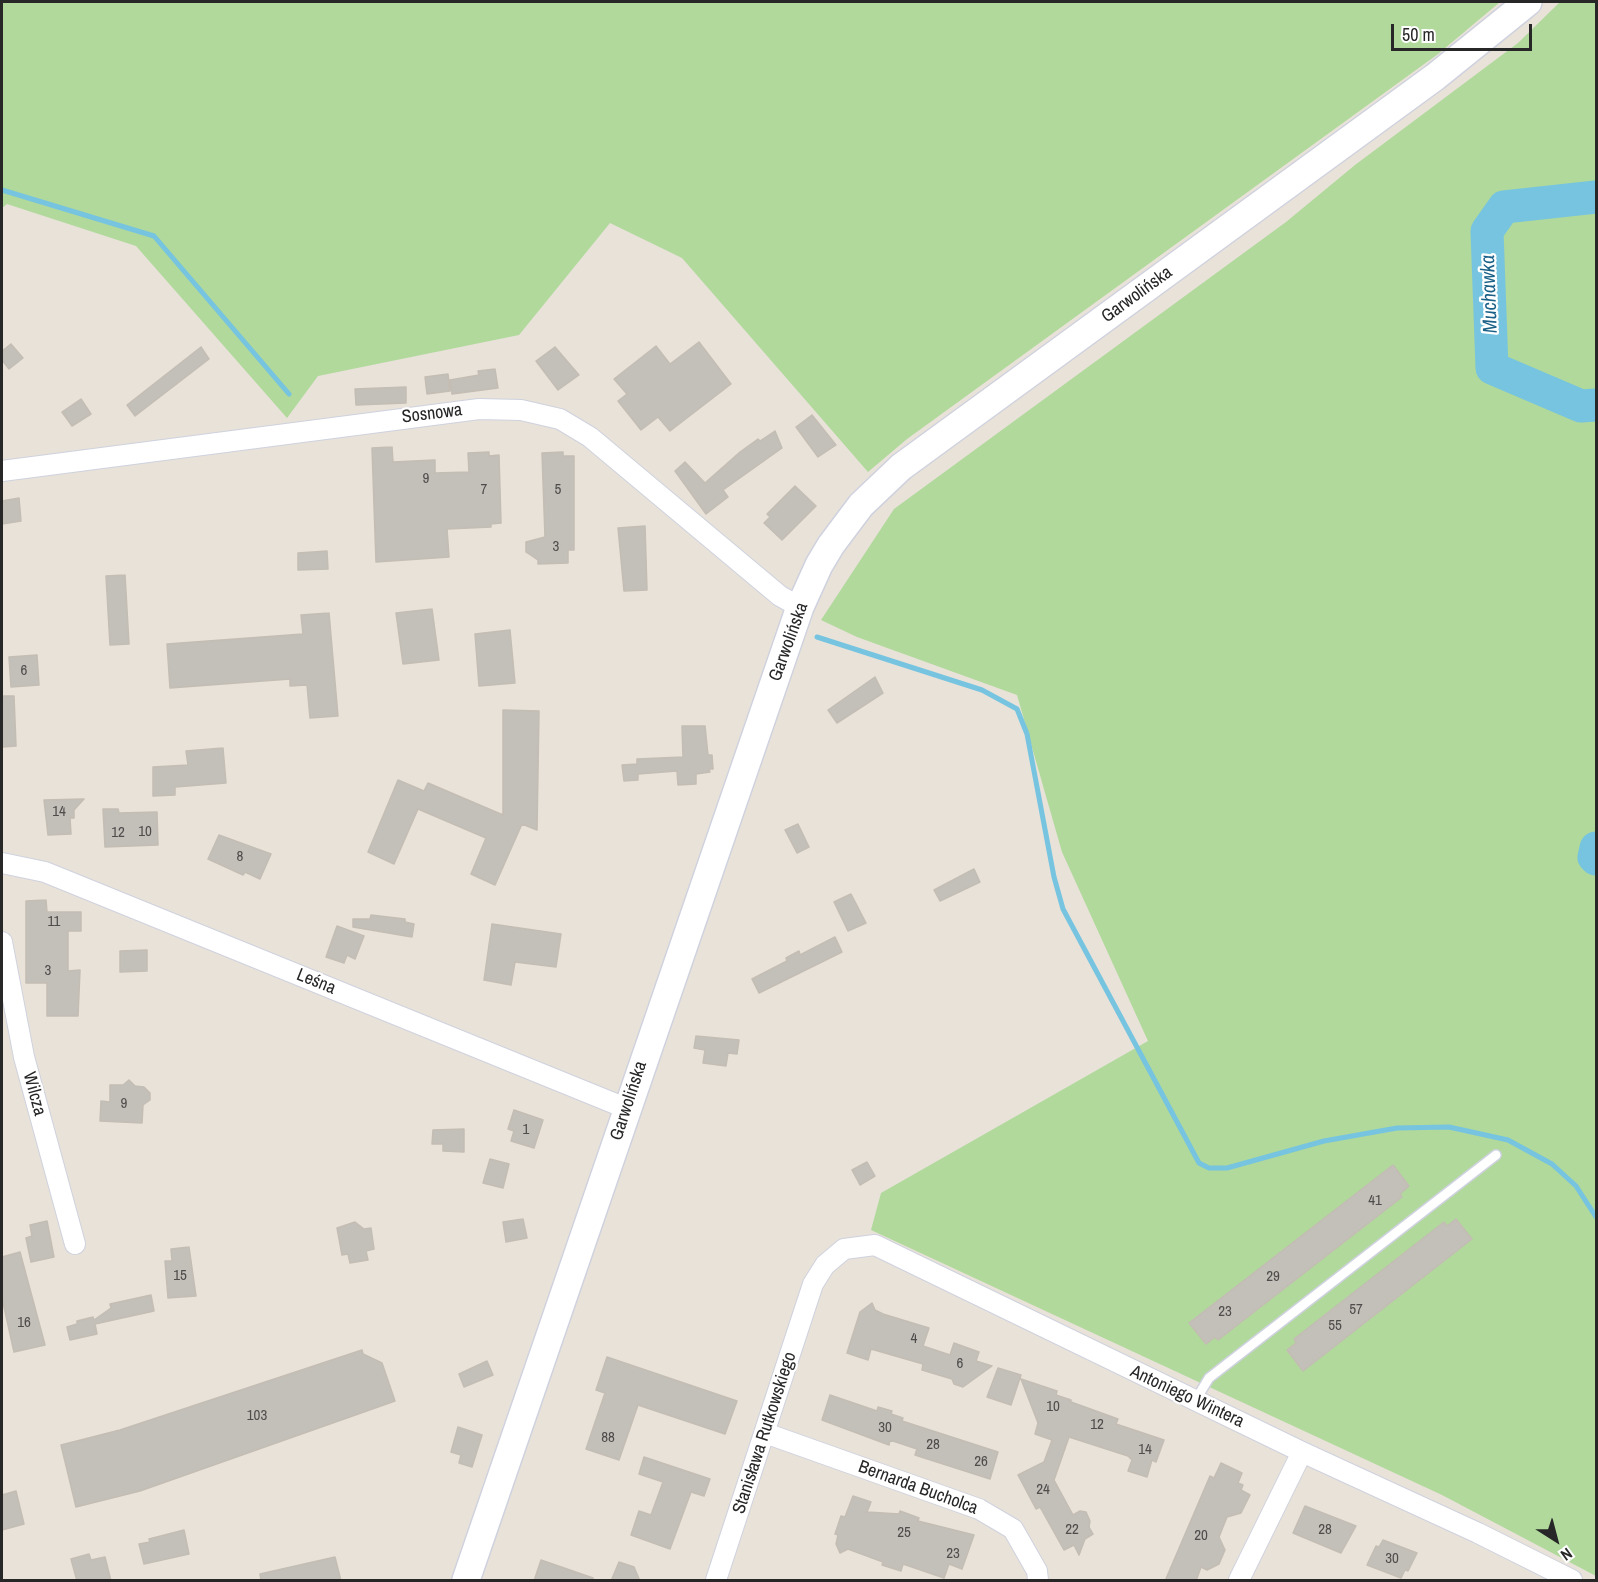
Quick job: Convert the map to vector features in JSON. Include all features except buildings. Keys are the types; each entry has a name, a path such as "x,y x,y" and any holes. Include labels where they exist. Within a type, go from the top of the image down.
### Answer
{"main road":[{"name":"Garwolińska","path":"466,1581 800,607 819,565 844,526 861,505 902,467 1436,77 1528,2"}],"street":[{"name":"Sosnowa","path":"2,471 479,409 521,410 560,419 590,437 780,596 800,607"},
{"name":"Leśna","path":"2,863 45,872 628,1109"},
{"name":"Wilcza","path":"2,942 24,1057 75,1244"},
{"name":"Antoniego Wintera","path":"813,1284 825,1265 844,1249 875,1245 1302,1452 1478,1533 1572,1581"},
{"name":"Stanisława Rutkowskiego","path":"716,1581 813,1284"},
{"name":"Bernarda Bucholca","path":"765,1433 979,1509 1013,1528 1037,1571 1038,1581"},
{"path":"1244,1576 1302,1452"}],"lane":[{"path":"1196,1401 1209,1378 1496,1155"}],"green space":[{"path":"2,2 1500,2 1438,54 907,439 868,472 682,258 610,223 519,335 318,376 287,418 136,246 7,204 2,208"},
{"path":"1560,2 1596,2 1596,1576 1442,1495 871,1230 881,1193 1148,1041 1062,852 1017,695 857,637 821,620 894,509 1286,222 1355,165 1518,43"}],"waterway":[{"path":"2,190 154,236 289,394"},
{"name":"Muchawka","path":"1596,197 1504,207 1487,231 1492,368 1581,406 1596,405"},
{"path":"817,637 982,690 1017,709 1027,734 1054,877 1063,909 1199,1163 1209,1168 1227,1168 1324,1141 1397,1128 1449,1127 1508,1140 1552,1164 1576,1186 1596,1217"},
{"name":"Muchawka","path":"1596,848 1594,857 1596,859"}]}
